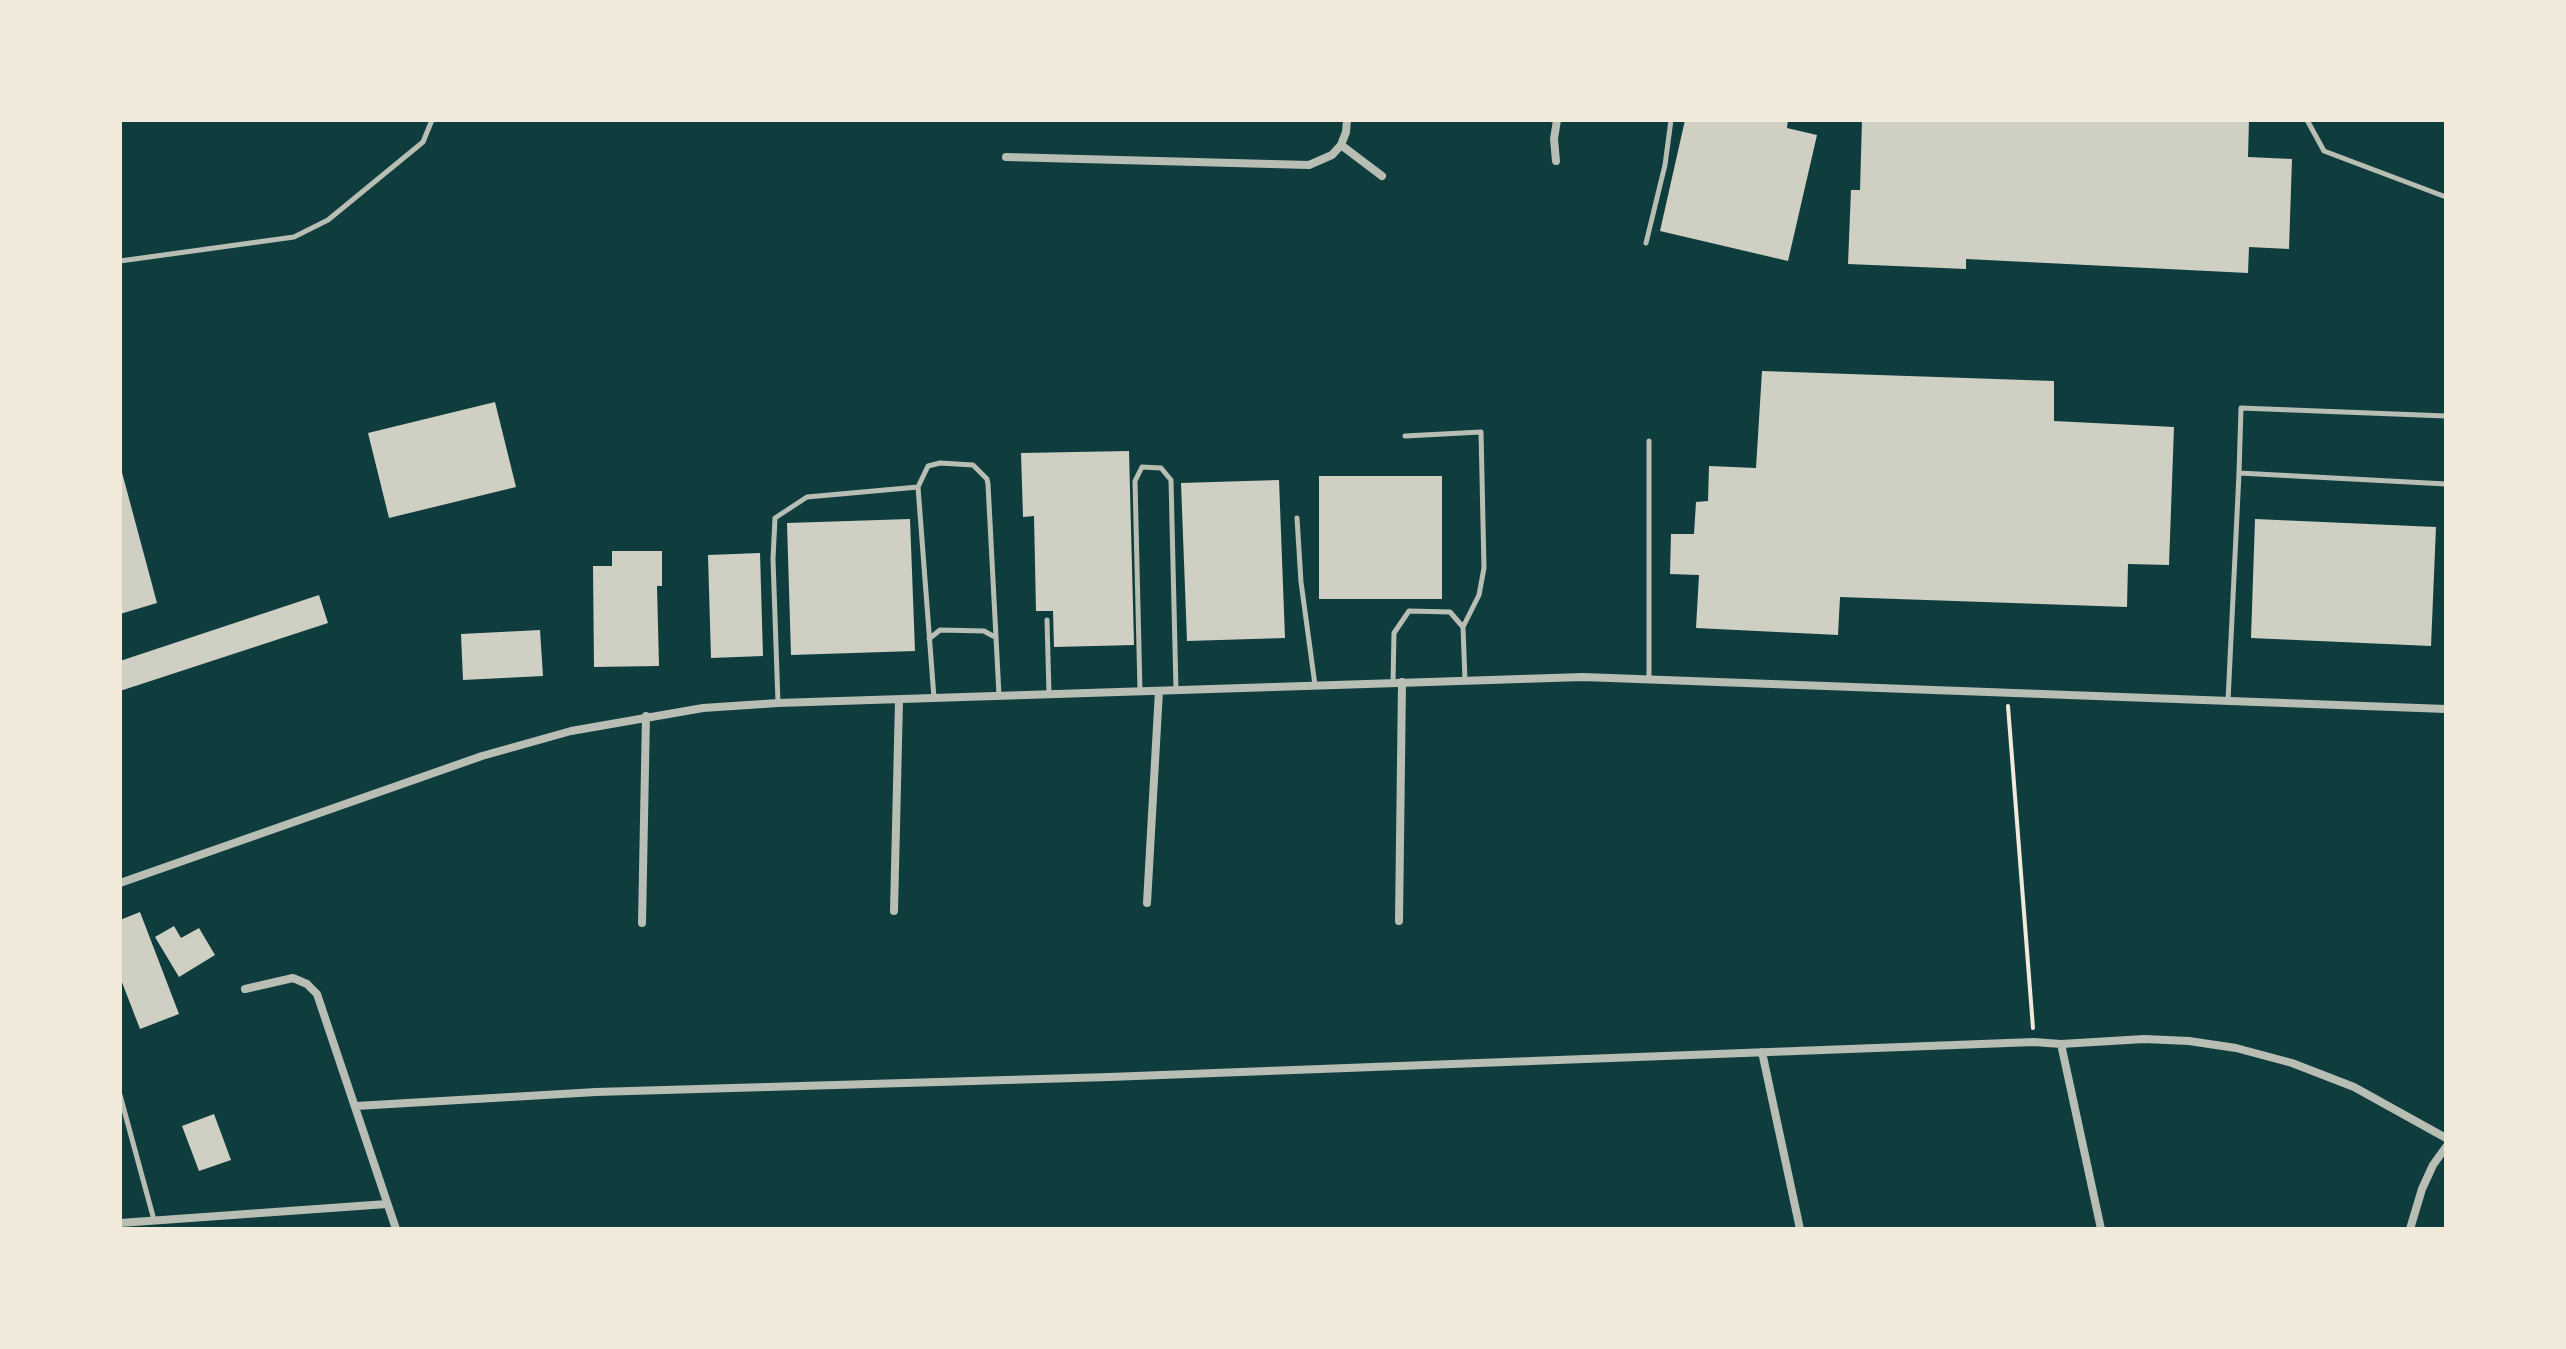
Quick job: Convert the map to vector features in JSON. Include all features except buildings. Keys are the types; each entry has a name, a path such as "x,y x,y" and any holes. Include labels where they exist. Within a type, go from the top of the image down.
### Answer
{"street":[{"path":"1006,157 1309,165 1332,155 1341,145 1347,120"},
{"path":"1556,161 1554,139 1557,120"},
{"path":"1341,145 1382,176"},
{"path":"120,883 482,756 571,731 703,708 1583,677 2446,709"},
{"path":"1398,683 1399,921"},
{"path":"1147,903 1159,691"},
{"path":"894,911 899,700"},
{"path":"642,923 646,716"},
{"path":"245,989 293,978 307,984 317,994 396,1229"},
{"path":"356,1106 596,1092 1124,1077 2144,1039 2236,1048 2292,1063 2354,1087 2446,1138"},
{"path":"2061,1044 2101,1229"},
{"path":"1762,1052 1800,1229"},
{"path":"2410,1229 2422,1189 2446,1147"},
{"path":"120,1223 387,1204"}],"lane":[{"path":"120,261 294,237 328,220 423,142 432,120"},
{"path":"1646,243 1665,165 1671,120"},
{"path":"2307,120 2324,151 2446,197"},
{"path":"2228,701 2241,408 2446,416"},
{"path":"1405,436 1481,432 1484,568 1479,595 1463,627 1465,680"},
{"path":"1649,441 1649,680"},
{"path":"934,698 918,487 928,466 940,463 973,465 987,479 999,696"},
{"path":"1140,691 1135,481 1142,467 1161,468 1171,480 1176,690"},
{"path":"2239,473 2446,484"},
{"path":"778,703 773,559 775,518 807,497 918,487"},
{"path":"1297,518 1301,582 1315,685"},
{"path":"1398,683 1394,633 1409,611 1450,612 1463,627"},
{"path":"1047,620 1049,694"},
{"path":"929,639 940,630 984,631 994,637"},
{"path":"120,1095 154,1221"}],"path":[{"path":"2007,693 2034,1042"}]}
